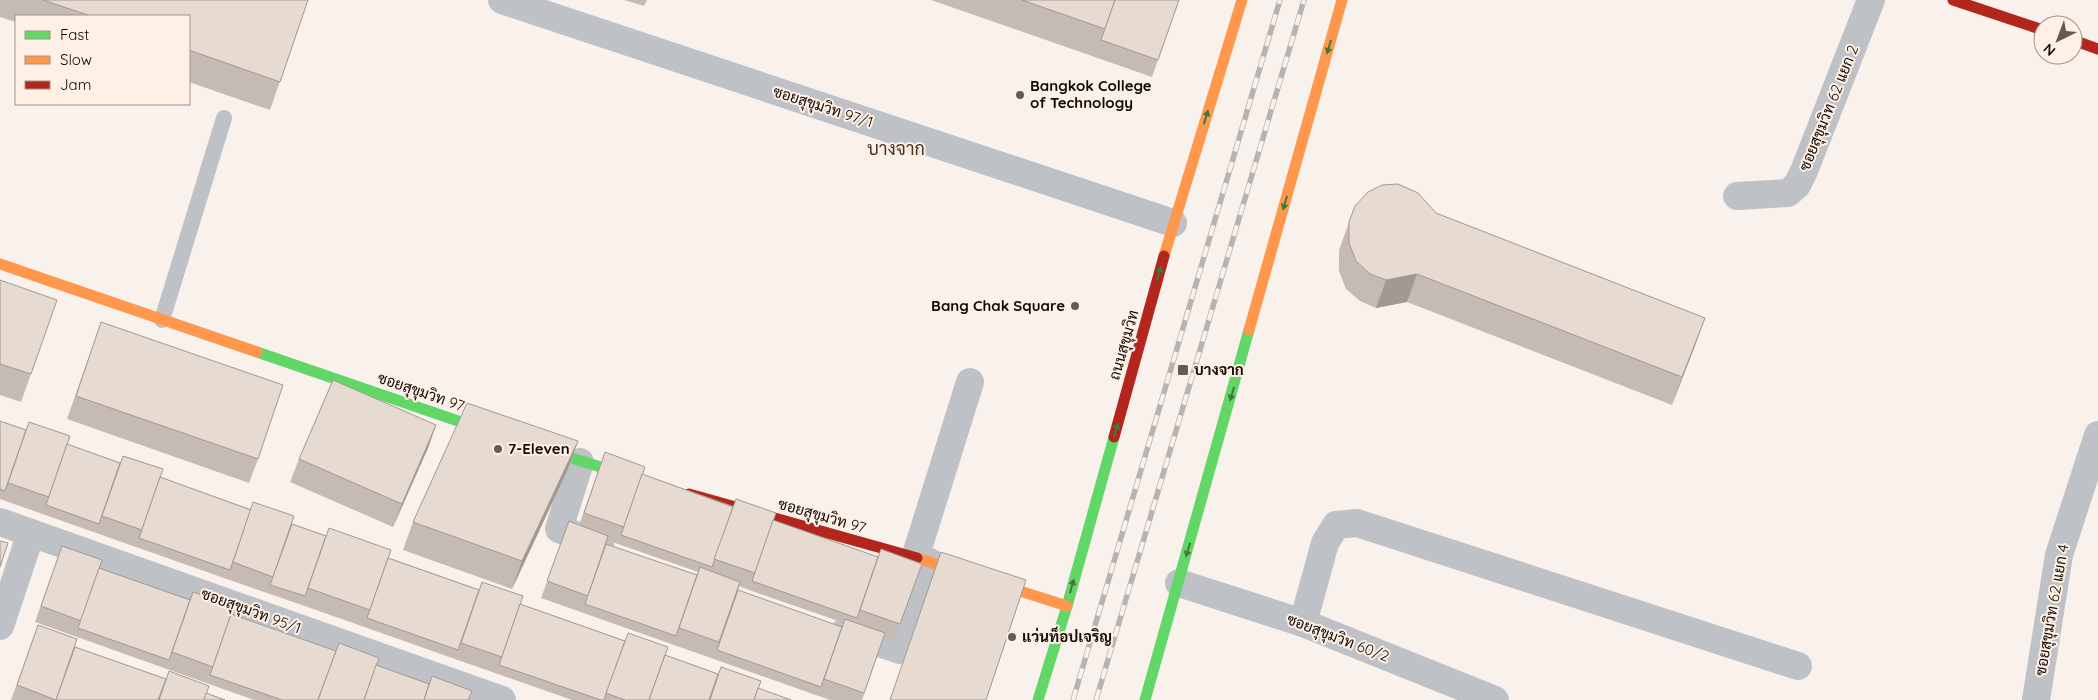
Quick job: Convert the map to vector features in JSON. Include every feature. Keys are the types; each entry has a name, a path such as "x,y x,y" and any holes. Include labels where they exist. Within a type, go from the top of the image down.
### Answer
{"main road":[{"name":"ถนนสุขุมวิท","path":"1038,700 1067,606 1173,223 1242,0"},
{"path":"1145,700 1342,0"},
{"path":"1953,0 2033,27"},
{"path":"2083,43 2098,48"},
{"name":"ซอยสุขุมวิท 97","path":"0,264 506,437"},
{"path":"524,443 647,482"},
{"name":"ซอยสุขุมวิท 97","path":"676,490 922,560 1067,606"}],"street":[{"name":"ซอยสุขุมวิท 97/1","path":"502,0 1173,223"},
{"name":"ซอยสุขุมวิท 62 แยก 2","path":"1737,196 1788,193 1797,184 1804,171 1871,0"},
{"path":"826,624 900,650 970,382"},
{"name":"ซอยสุขุมวิท 62 แยก 4","path":"2036,700 2059,555 2098,435"},
{"path":"580,462 559,529 624,552"},
{"name":"ซอยสุขุมวิท 95/1","path":"0,522 502,700"},
{"path":"1302,623 1325,543 1336,525 1357,523 1798,666"},
{"path":"0,626 31,533"},
{"name":"ซอยสุขุมวิท 60/2","path":"1179,583 1302,623 1494,700"}],"lane":[{"path":"162,320 224,118"}],"building":[{"path":"43,0 308,0 280,82 190,50 190,15 88,15"},
{"path":"1022,0 1115,0 1105,29"},
{"path":"1115,0 1179,0 1158,60 1101,40"},
{"path":"1398,184 1418,193 1436,213 1705,318 1682,377 1417,274 1386,280 1370,274 1356,261 1349,243 1349,222 1355,206 1368,192 1382,185"},
{"path":"0,280 57,300 31,374 0,364"},
{"path":"101,322 283,385 258,459 76,396"},
{"path":"333,380 436,425 402,504 299,459"},
{"path":"467,403 578,441 522,561 413,522"},
{"path":"0,421 26,430 5,491 0,489"},
{"path":"29,422 70,436 49,497 8,483"},
{"path":"67,444 120,463 99,524 46,505"},
{"path":"605,452 645,467 624,527 584,513"},
{"path":"123,456 163,469 142,530 102,516"},
{"path":"642,474 733,507 712,567 621,535"},
{"path":"160,477 251,510 230,570 139,538"},
{"path":"736,499 776,513 755,573 714,559"},
{"path":"253,502 294,516 273,577 233,562"},
{"path":"773,520 878,557 857,618 752,581"},
{"path":"569,521 608,536 588,596 547,581"},
{"path":"292,524 326,536 305,596 270,585"},
{"path":"329,528 391,550 370,610 308,588"},
{"path":"0,541 8,543 0,567"},
{"path":"606,544 697,575 676,636 585,604"},
{"path":"62,546 102,560 81,621 41,606"},
{"path":"881,549 922,564 900,624 860,610"},
{"path":"941,552 1026,580 986,700 890,700"},
{"path":"388,558 479,590 458,650 367,618"},
{"path":"700,567 740,582 719,642 679,628"},
{"path":"99,568 190,600 169,660 78,628"},
{"path":"482,582 523,596 502,657 461,643"},
{"path":"738,590 842,627 821,687 717,650"},
{"path":"193,592 234,606 213,667 172,652"},
{"path":"520,604 625,641 604,700 499,665"},
{"path":"231,614 336,651 318,700 282,700 210,675"},
{"path":"845,619 885,633 864,693 824,679"},
{"path":"38,625 77,639 56,700 17,685"},
{"path":"628,633 668,647 649,700 625,700 606,693"},
{"path":"339,643 379,658 364,700 318,700"},
{"path":"75,647 166,679 158,700 56,700"},
{"path":"665,655 718,674 709,700 649,700"},
{"path":"376,665 429,684 424,700 364,700"},
{"path":"721,667 761,681 754,700 710,700"},
{"path":"169,671 209,686 204,700 159,700"},
{"path":"432,676 472,691 468,700 424,700"},
{"path":"758,688 791,700 754,700"},
{"path":"206,693 225,700 204,700"}],"railway":[{"path":"1073,700 1280,0"},
{"path":"1096,700 1304,0"}],"traffic: fast":[{"path":"1145,700 1249,330"},
{"path":"257,352 493,433"},
{"path":"1038,700 1067,606 1114,437"},
{"path":"536,447 636,478"}],"traffic: slow":[{"path":"1164,256 1242,0"},
{"path":"1249,330 1342,0"},
{"path":"0,264 257,352"},
{"path":"917,558 1067,606"}],"traffic: jam":[{"path":"1953,0 2033,27"},
{"path":"2083,44 2098,49"},
{"path":"1114,437 1164,256"},
{"path":"689,494 917,558"}],"place":[{"name":"Bangkok College of Technology","path":"1020,95"},
{"name":"Bang Chak Square","path":"1075,306"},
{"name":"บางจาก","path":"1183,370"},
{"name":"7-Eleven","path":"498,449"},
{"name":"แว่นท็อปเจริญ","path":"1012,637"}],"district":[{"name":"บางจาก","path":"896,149"}]}
